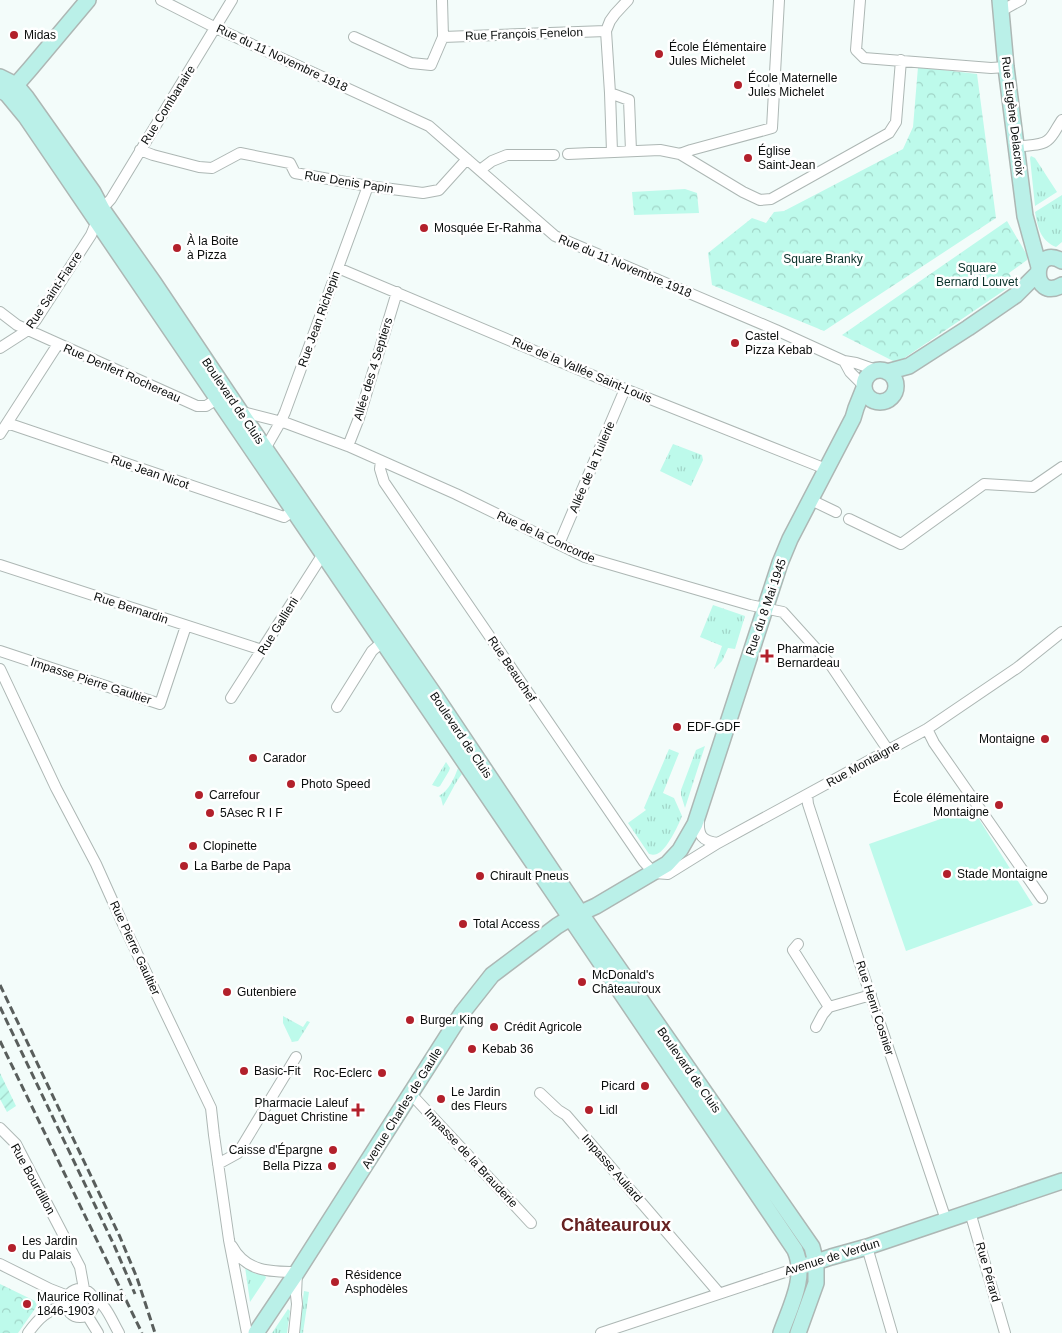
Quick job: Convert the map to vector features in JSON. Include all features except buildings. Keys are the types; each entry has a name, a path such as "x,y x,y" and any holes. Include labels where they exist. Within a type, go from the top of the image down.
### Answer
{"main road":[{"path":"5,95 88,0"},
{"name":"Rue Eugène Delacroix","path":"1000,6 1016,147 1029,231 1039,279 1042,284 1057,287"},
{"path":"0,77 5,95"},
{"name":"Boulevard de Cluis","path":"5,95 26,116 99,215 217,399 293,511 387,638"},
{"name":"Boulevard de Cluis","path":"99,215 144,268 265,449 387,638 576,916 794,1250 800,1267"},
{"name":"Rue Eugène Delacroix","path":"1029,231 1039,245 1057,260"},
{"path":"909,366 870,373 865,379 864,387 866,394 875,401 886,401 895,392 896,385 909,366 1016,295 1038,270 1042,262 1047,259 1057,260"},
{"path":"1016,295 1040,287 1057,287"},
{"path":"882,371 892,375 896,385"},
{"name":"Rue du 8 Mai 1945","path":"576,916 667,864 680,850 695,824 784,555 853,418 864,387"},
{"name":"Rue du 8 Mai 1945","path":"853,418 875,401"},
{"name":"Boulevard de Cluis","path":"576,916 808,1240 816,1263"},
{"name":"Avenue Charles de Gaulle","path":"256,1333 462,1013 492,975 557,926 576,916"},
{"name":"Avenue de Verdun","path":"800,1267 1062,1181"},
{"path":"798,1333 816,1283 816,1263"},
{"path":"780,1333 796,1292 800,1267"}],"street":[{"name":"Rue du 11 Novembre 1918","path":"161,0 216,28 429,126 555,236 844,361 882,371"},
{"name":"Rue Combanaire","path":"99,215 111,199 232,0"},
{"path":"354,38 411,63 431,65 443,37 442,0"},
{"path":"612,152 606,31 614,14 628,0"},
{"path":"680,154 772,128 779,0"},
{"path":"860,0 856,50 864,58 991,68 1006,67"},
{"path":"1000,6 1021,0"},
{"name":"Rue François Fenelon","path":"443,37 606,31"},
{"path":"568,154 660,150 680,154 743,192 760,200 771,199 889,133 896,122 901,60"},
{"path":"610,93 629,100 631,151"},
{"path":"1016,147 1027,144 1036,145 1048,141 1062,120"},
{"name":"Rue Denis Papin","path":"140,150 199,167 212,168 240,153 290,163 294,173 368,186 424,193 439,190 467,159"},
{"path":"480,170 492,161 507,155 554,155"},
{"name":"Rue Jean Richepin","path":"265,449 282,421 368,186"},
{"name":"Rue Saint-Fiacre","path":"0,348 28,330 36,320 91,235 99,215"},
{"name":"Rue de la Vallée Saint-Louis","path":"338,268 625,389 826,470"},
{"name":"Allée des 4 Septiers","path":"348,446 359,418 397,292"},
{"name":"Rue Denfert Rochereau","path":"0,312 17,325 197,406 206,406 217,399"},
{"path":"0,434 58,344"},
{"name":"Rue du 11 Novembre 1918","path":"844,361 850,372 864,387"},
{"name":"Allée de la Tuilerie","path":"559,544 625,389"},
{"name":"Rue de la Concorde","path":"239,411 282,421 348,446 456,494 585,557 741,602 783,612 830,664 888,750"},
{"name":"Rue Jean Nicot","path":"7,423 284,517 293,511"},
{"name":"Rue Beauchef","path":"381,461 380,469 384,482 644,862 654,873"},
{"path":"849,519 901,544 984,484 1033,487 1062,467"},
{"path":"811,500 836,512"},
{"name":"Rue Gallieni","path":"232,698 323,554"},
{"name":"Rue Bernardin","path":"0,565 262,650"},
{"name":"Impasse Pierre Gaultier","path":"0,651 160,704 186,626"},
{"name":"Rue Montaigne","path":"654,873 668,874 718,844 927,729 1017,668 1062,632"},
{"path":"337,708 372,651 387,638"},
{"name":"Rue Pierre Gaultier","path":"0,669 56,788 96,864 211,1108 229,1240 247,1333"},
{"path":"927,729 934,743 1042,898"},
{"name":"Rue Henri Cosnier","path":"808,795 808,804 946,1220"},
{"name":"Rue du 8 Mai 1945","path":"701,806 698,822 700,832 703,838 718,844"},
{"path":"798,944 793,950 829,1007"},
{"path":"816,1027 829,1007 871,995"},
{"path":"218,1164 238,1153 296,1057"},
{"name":"Impasse Auliard","path":"540,1093 566,1115 719,1293"},
{"name":"Impasse de la Brauderie","path":"411,1094 531,1223"},
{"name":"Rue Bourdillon","path":"0,1128 16,1144 76,1259 88,1292"},
{"name":"Rue Pérard","path":"970,1212 1005,1333"},
{"name":"Rue Pierre Gaultier","path":"229,1240 236,1253 252,1266 269,1271 297,1272"},
{"path":"867,1246 892,1333"},
{"path":"0,1264 50,1289 67,1300"},
{"name":"Avenue de Verdun","path":"601,1333 800,1267"},
{"path":"294,1333 298,1304 296,1295 297,1272"},
{"path":"28,1333 37,1320 67,1300 74,1290 88,1292 100,1300 119,1333"},
{"path":"67,1300 67,1308 73,1315 87,1315 91,1311 94,1301 88,1292"},
{"path":"87,1315 98,1333"}],"green space":[{"name":"Square Branky","path":"918,67 977,74 996,218 824,331 712,285 708,253 752,218 766,223 774,212 784,211 903,149 913,127"},
{"path":"1031,156 1035,158 1057,192 1035,206 1030,158"},
{"path":"685,189 697,193 699,213 634,215 632,192"},
{"path":"1062,195 1062,242 1056,247 1043,237 1035,212"},
{"name":"Square Bernard Louvet","path":"1007,221 1027,255 1027,260 1009,273 1015,283 897,363 842,335"},
{"path":"673,444 702,455 703,460 691,486 660,471"},
{"path":"713,605 745,616 735,649 728,648 722,661 714,669 722,646 700,637"},
{"path":"705,746 685,808 681,790 696,750"},
{"path":"669,749 679,753 663,793 674,798 682,816 665,848 661,852 652,855 649,854 628,823 646,810 644,808"},
{"path":"446,762 450,768 440,786 432,785"},
{"path":"458,768 462,774 443,806 439,796 451,784"},
{"name":"Stade Montaigne","path":"972,808 1033,905 906,951 869,844"},
{"path":"283,1016 303,1027 307,1021 310,1022 298,1041 292,1042 283,1023"},
{"path":"0,1073 16,1106 7,1112 0,1099"},
{"path":"245,1267 256,1274 265,1275 266,1278 250,1302"},
{"path":"0,1284 35,1301 37,1306 18,1333 0,1333"},
{"path":"304,1291 309,1292 303,1333 298,1333"},
{"path":"288,1309 290,1311 287,1333 272,1333"}],"railway":[{"path":"0,985 120,1237 137,1278 155,1333"},
{"path":"0,1007 114,1245 135,1294"},
{"path":"0,1041 142,1333"}],"place":[{"name":"Midas","path":"14,35"},
{"name":"École Élémentaire Jules Michelet","path":"659,54"},
{"name":"École Maternelle Jules Michelet","path":"738,85"},
{"name":"Église Saint-Jean","path":"748,158"},
{"name":"Mosquée Er-Rahma","path":"424,228"},
{"name":"À la Boite à Pizza","path":"177,248"},
{"name":"Castel Pizza Kebab","path":"735,343"},
{"name":"Pharmacie Bernardeau","path":"767,656"},
{"name":"EDF-GDF","path":"677,727"},
{"name":"Montaigne","path":"1045,739"},
{"name":"Carador","path":"253,758"},
{"name":"Photo Speed","path":"291,784"},
{"name":"Carrefour","path":"199,795"},
{"name":"École élémentaire Montaigne","path":"999,805"},
{"name":"5Asec R I F","path":"210,813"},
{"name":"Clopinette","path":"193,846"},
{"name":"La Barbe de Papa","path":"184,866"},
{"name":"Stade Montaigne","path":"947,874"},
{"name":"Chirault Pneus","path":"480,876"},
{"name":"Total Access","path":"463,924"},
{"name":"McDonald's Châteauroux","path":"582,982"},
{"name":"Gutenbiere","path":"227,992"},
{"name":"Burger King","path":"410,1020"},
{"name":"Crédit Agricole","path":"494,1027"},
{"name":"Kebab 36","path":"472,1049"},
{"name":"Basic-Fit","path":"244,1071"},
{"name":"Roc-Eclerc","path":"382,1073"},
{"name":"Picard","path":"645,1086"},
{"name":"Le Jardin des Fleurs","path":"441,1099"},
{"name":"Pharmacie Laleuf Daguet Christine","path":"358,1110"},
{"name":"Lidl","path":"589,1110"},
{"name":"Caisse d'Épargne","path":"333,1150"},
{"name":"Bella Pizza","path":"332,1166"},
{"name":"Les Jardin du Palais","path":"12,1248"},
{"name":"Résidence Asphodèles","path":"335,1282"},
{"name":"Maurice Rollinat 1846-1903","path":"27,1304"}],"district":[{"name":"Châteauroux","path":"616,1225"}]}
